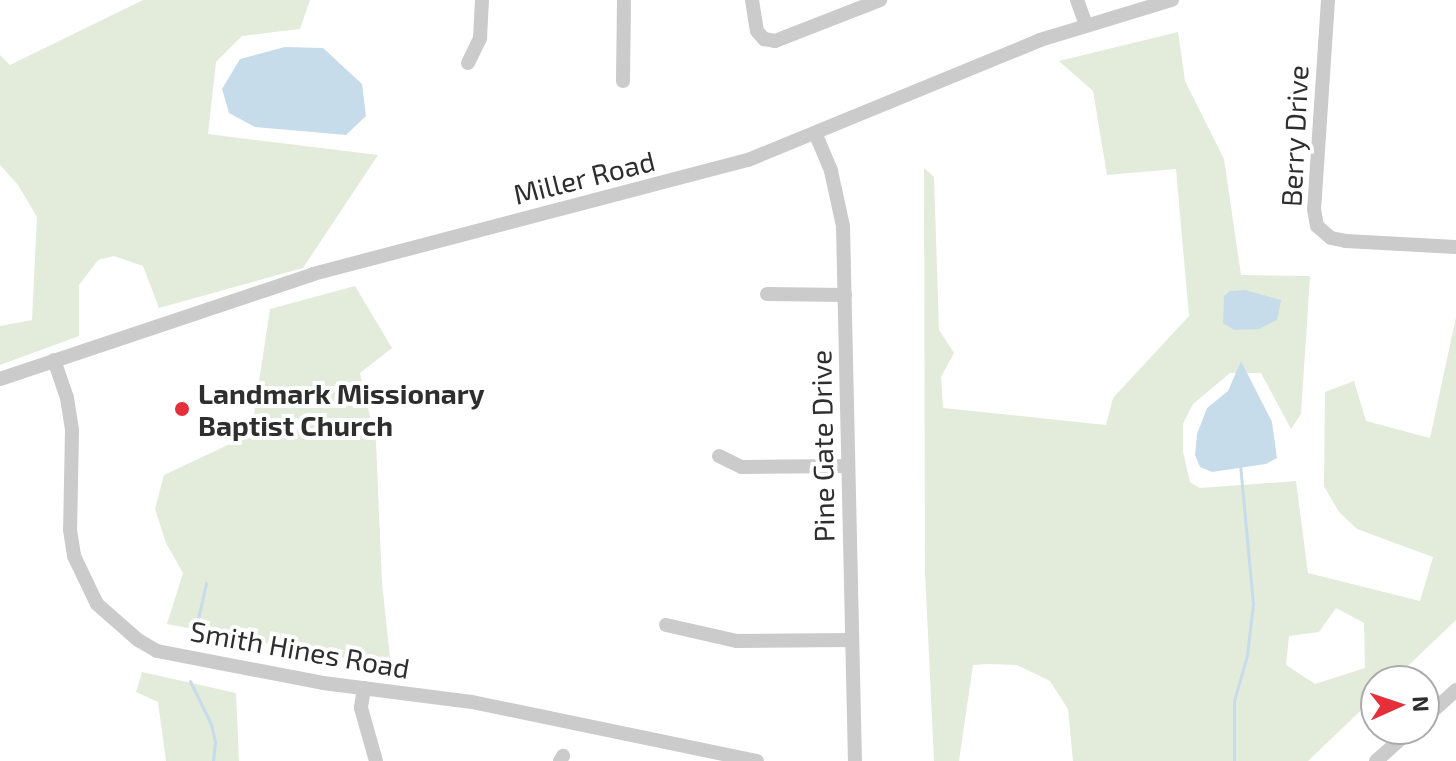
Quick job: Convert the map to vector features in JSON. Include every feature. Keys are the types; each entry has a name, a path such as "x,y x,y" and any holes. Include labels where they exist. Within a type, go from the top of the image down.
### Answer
{"street":[{"path":"468,63 480,38 482,0"},
{"path":"623,81 624,0"},
{"path":"752,0 757,31 764,39 775,41 880,0"},
{"path":"1077,0 1086,25"},
{"name":"Miller Road","path":"0,379 313,274 717,169 816,135 976,65 1086,25 1172,0"},
{"name":"Berry Drive","path":"1328,0 1314,209 1317,226 1331,238 1346,241 1456,247"},
{"name":"Pine Gate Drive","path":"816,135 840,207 845,295 855,761"},
{"path":"767,294 845,295"},
{"name":"Smith Hines Road","path":"54,360 67,398 72,430 70,530 74,556 97,604 118,626 157,651 364,688 472,702 728,758 757,761"},
{"path":"719,456 742,467 848,466"},
{"path":"666,625 737,641 852,640"},
{"path":"364,688 361,708 376,761"},
{"path":"1440,704 1456,690"},
{"path":"1376,761 1394,745"}],"green space":[{"path":"143,0 310,0 300,29 242,36 216,62 208,134 378,155 303,268 159,308 143,266 114,256 98,260 79,285 79,336 0,365 0,326 32,320 37,217 18,185 0,165 0,55 10,65"},
{"path":"1178,32 1185,81 1224,159 1241,275 1310,276 1301,414 1291,429 1261,373 1230,373 1193,404 1183,424 1183,452 1190,482 1200,488 1296,481 1308,573 1420,601 1433,557 1357,529 1339,512 1324,486 1325,392 1354,381 1366,421 1430,438 1456,317 1456,620 1409,665 1365,665 1364,623 1336,608 1319,632 1289,636 1286,665 1315,684 1360,670 1360,711 1308,761 1073,761 1068,709 1050,681 1017,665 989,664 973,665 959,761 934,761 925,571 924,168 934,177 939,330 954,353 941,377 943,408 1106,425 1113,398 1189,316 1176,169 1107,175 1093,91 1059,61"},
{"path":"355,286 392,348 360,373 376,442 382,583 391,667 167,624 183,573 166,543 155,509 164,475 251,434 270,309"},
{"path":"142,672 236,693 239,761 166,761 158,702 136,692"}],"water":[{"path":"285,47 323,48 362,84 366,116 346,135 255,127 229,113 222,89 240,59"},
{"path":"1245,290 1281,300 1277,320 1259,329 1234,330 1223,323 1224,296 1230,291"},
{"path":"1241,361 1272,422 1277,458 1266,464 1212,472 1200,467 1195,455 1197,434 1207,408 1228,391"}],"waterway":[{"path":"1234,761 1234,701 1247,655 1253,604 1240,465"},
{"path":"194,637 206,583"},
{"path":"190,681 211,724 215,742 213,761"}],"place":[{"name":"Landmark Missionary Baptist Church","path":"182,409"}]}
